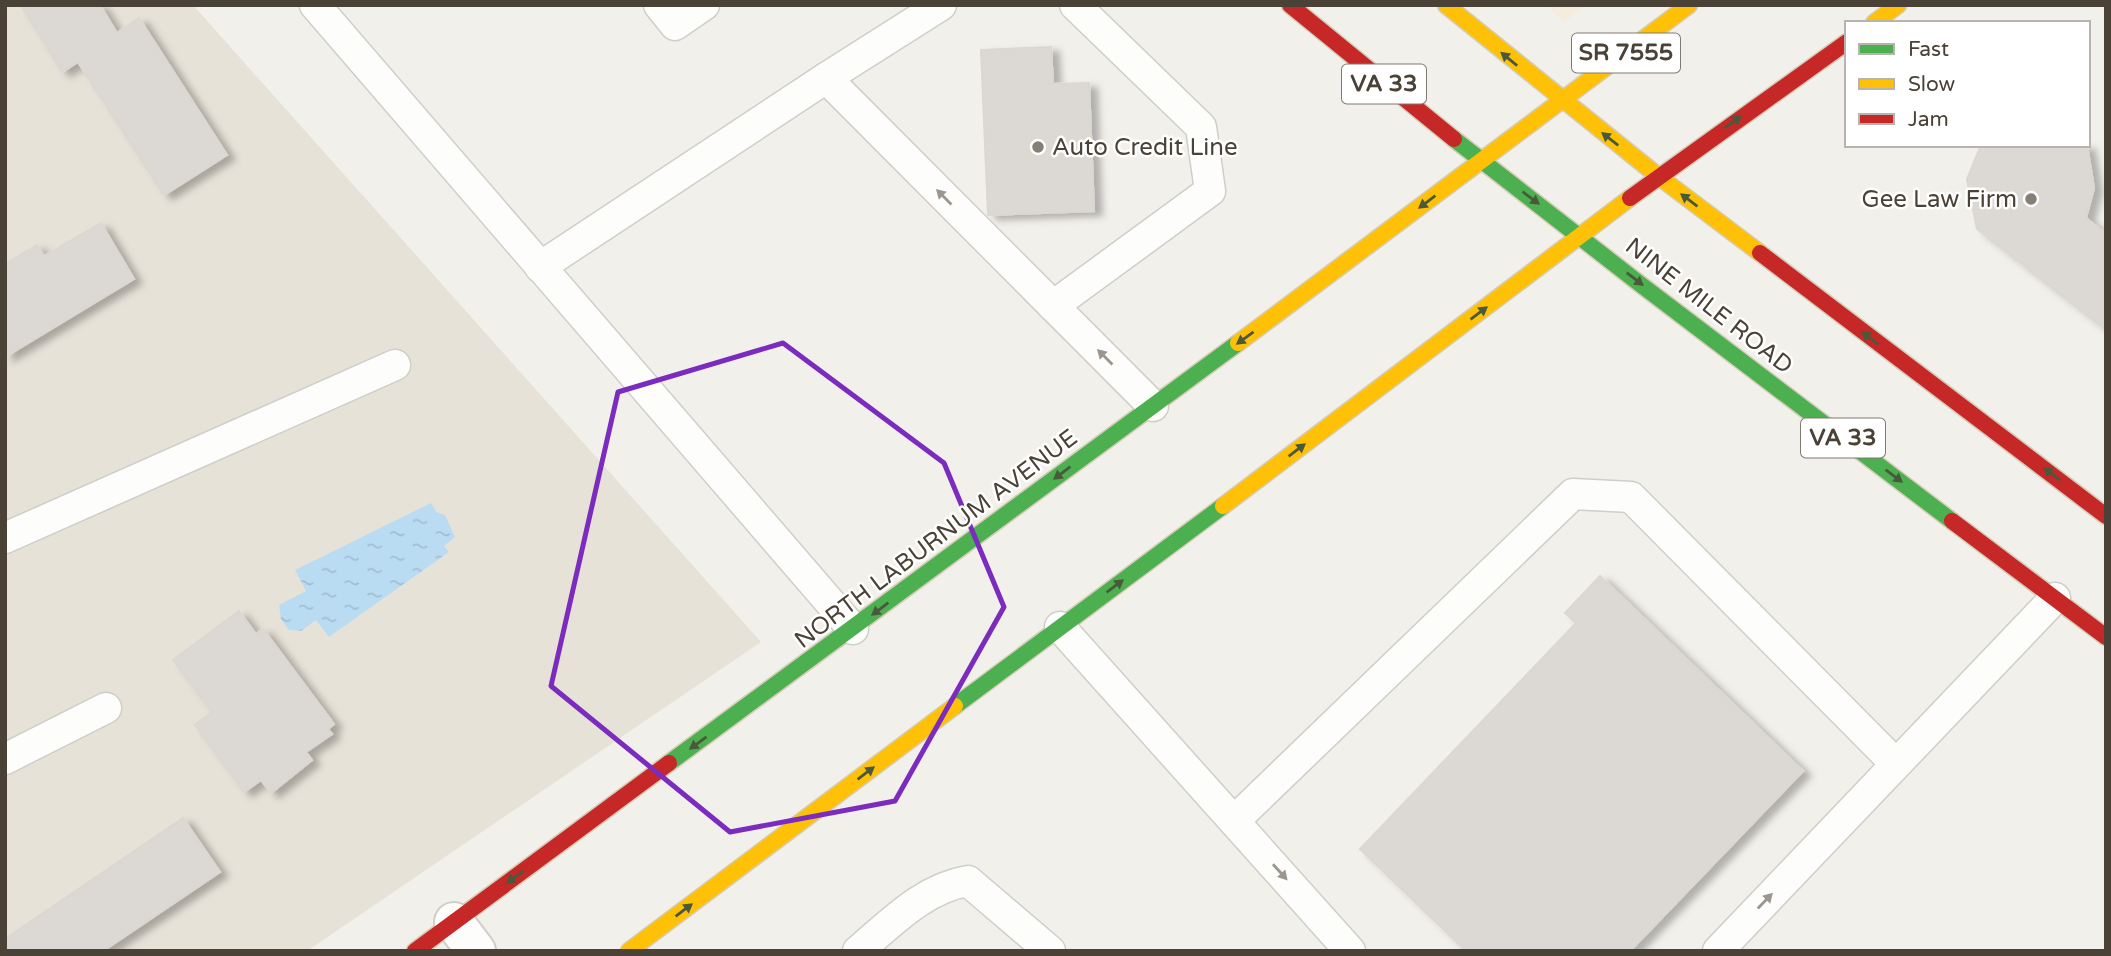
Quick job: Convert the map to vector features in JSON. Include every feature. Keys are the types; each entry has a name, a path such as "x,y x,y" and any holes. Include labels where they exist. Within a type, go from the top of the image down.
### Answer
{"main road":[{"name":"NINE MILE ROAD","path":"1290,5 1410,105 1640,284 2106,636"},
{"path":"1446,5 1658,176 2104,512"},
{"name":"SR 7555","path":"1563,101 1689,5"},
{"path":"1877,21 1898,5"},
{"path":"629,951 1581,237 1658,176 1845,43"},
{"name":"NORTH LABURNUM AVENUE","path":"415,951 465,936 853,629 1563,101"}],"lane":[{"path":"316,5 853,629"},
{"path":"659,5 675,25 704,5"},
{"path":"540,267 941,5"},
{"path":"1053,306 1210,191 1201,127 1075,5"},
{"path":"826,78 1153,406"},
{"path":"5,538 395,365"},
{"path":"1234,821 1573,494 1631,496 1896,764"},
{"path":"1717,951 2055,598"},
{"path":"1060,627 1350,951"},
{"path":"5,759 106,708"},
{"path":"858,951 929,894 950,884 968,881 1050,951"}],"highlighted area":[{"path":"783,343 944,463 1004,607 895,801 730,832 551,686 618,392"}],"shaded area":[{"path":"5,5 193,5 761,642 307,951 5,951"},
{"path":"1547,5 1586,5 1564,22"}],"water":[{"path":"431,503 436,512 445,515 455,537 444,546 449,552 329,637 316,620 301,631 289,630 281,619 279,605 306,591 295,570"}],"building":[{"path":"21,5 100,5 117,33 139,18 227,155 164,195 78,62 62,72"},
{"name":"Auto Credit Line","path":"1051,47 1053,84 1089,83 1094,211 988,215 981,50"},
{"name":"Gee Law Firm","path":"1980,147 2087,147 2094,188 2086,218 2106,234 2106,330 1977,229 1967,179"},
{"path":"101,223 134,279 5,357 5,264 37,245 44,256"},
{"path":"1600,576 1803,771 1630,951 1466,951 1360,849 1576,623 1565,613"},
{"path":"239,611 256,634 263,629 334,724 328,729 332,734 306,752 312,760 271,793 261,780 244,792 195,725 212,712 173,660"},
{"path":"183,818 220,872 103,951 5,951 5,939"}],"traffic: fast":[{"path":"1454,139 1952,521"},
{"path":"669,763 1238,343"},
{"path":"955,706 1223,506"}],"traffic: slow":[{"path":"1446,5 1658,176 1760,253"},
{"path":"1238,343 1689,5"},
{"path":"1877,21 1898,5"},
{"path":"1223,506 1630,198"},
{"path":"629,951 955,706"}],"traffic: jam":[{"path":"1290,5 1454,139"},
{"path":"1630,198 1845,43"},
{"path":"1760,253 2106,516"},
{"path":"1952,521 2106,637"},
{"path":"415,951 669,763"}],"place":[{"name":"Auto Credit Line","path":"1038,147"},
{"name":"Gee Law Firm","path":"2031,199"}]}
